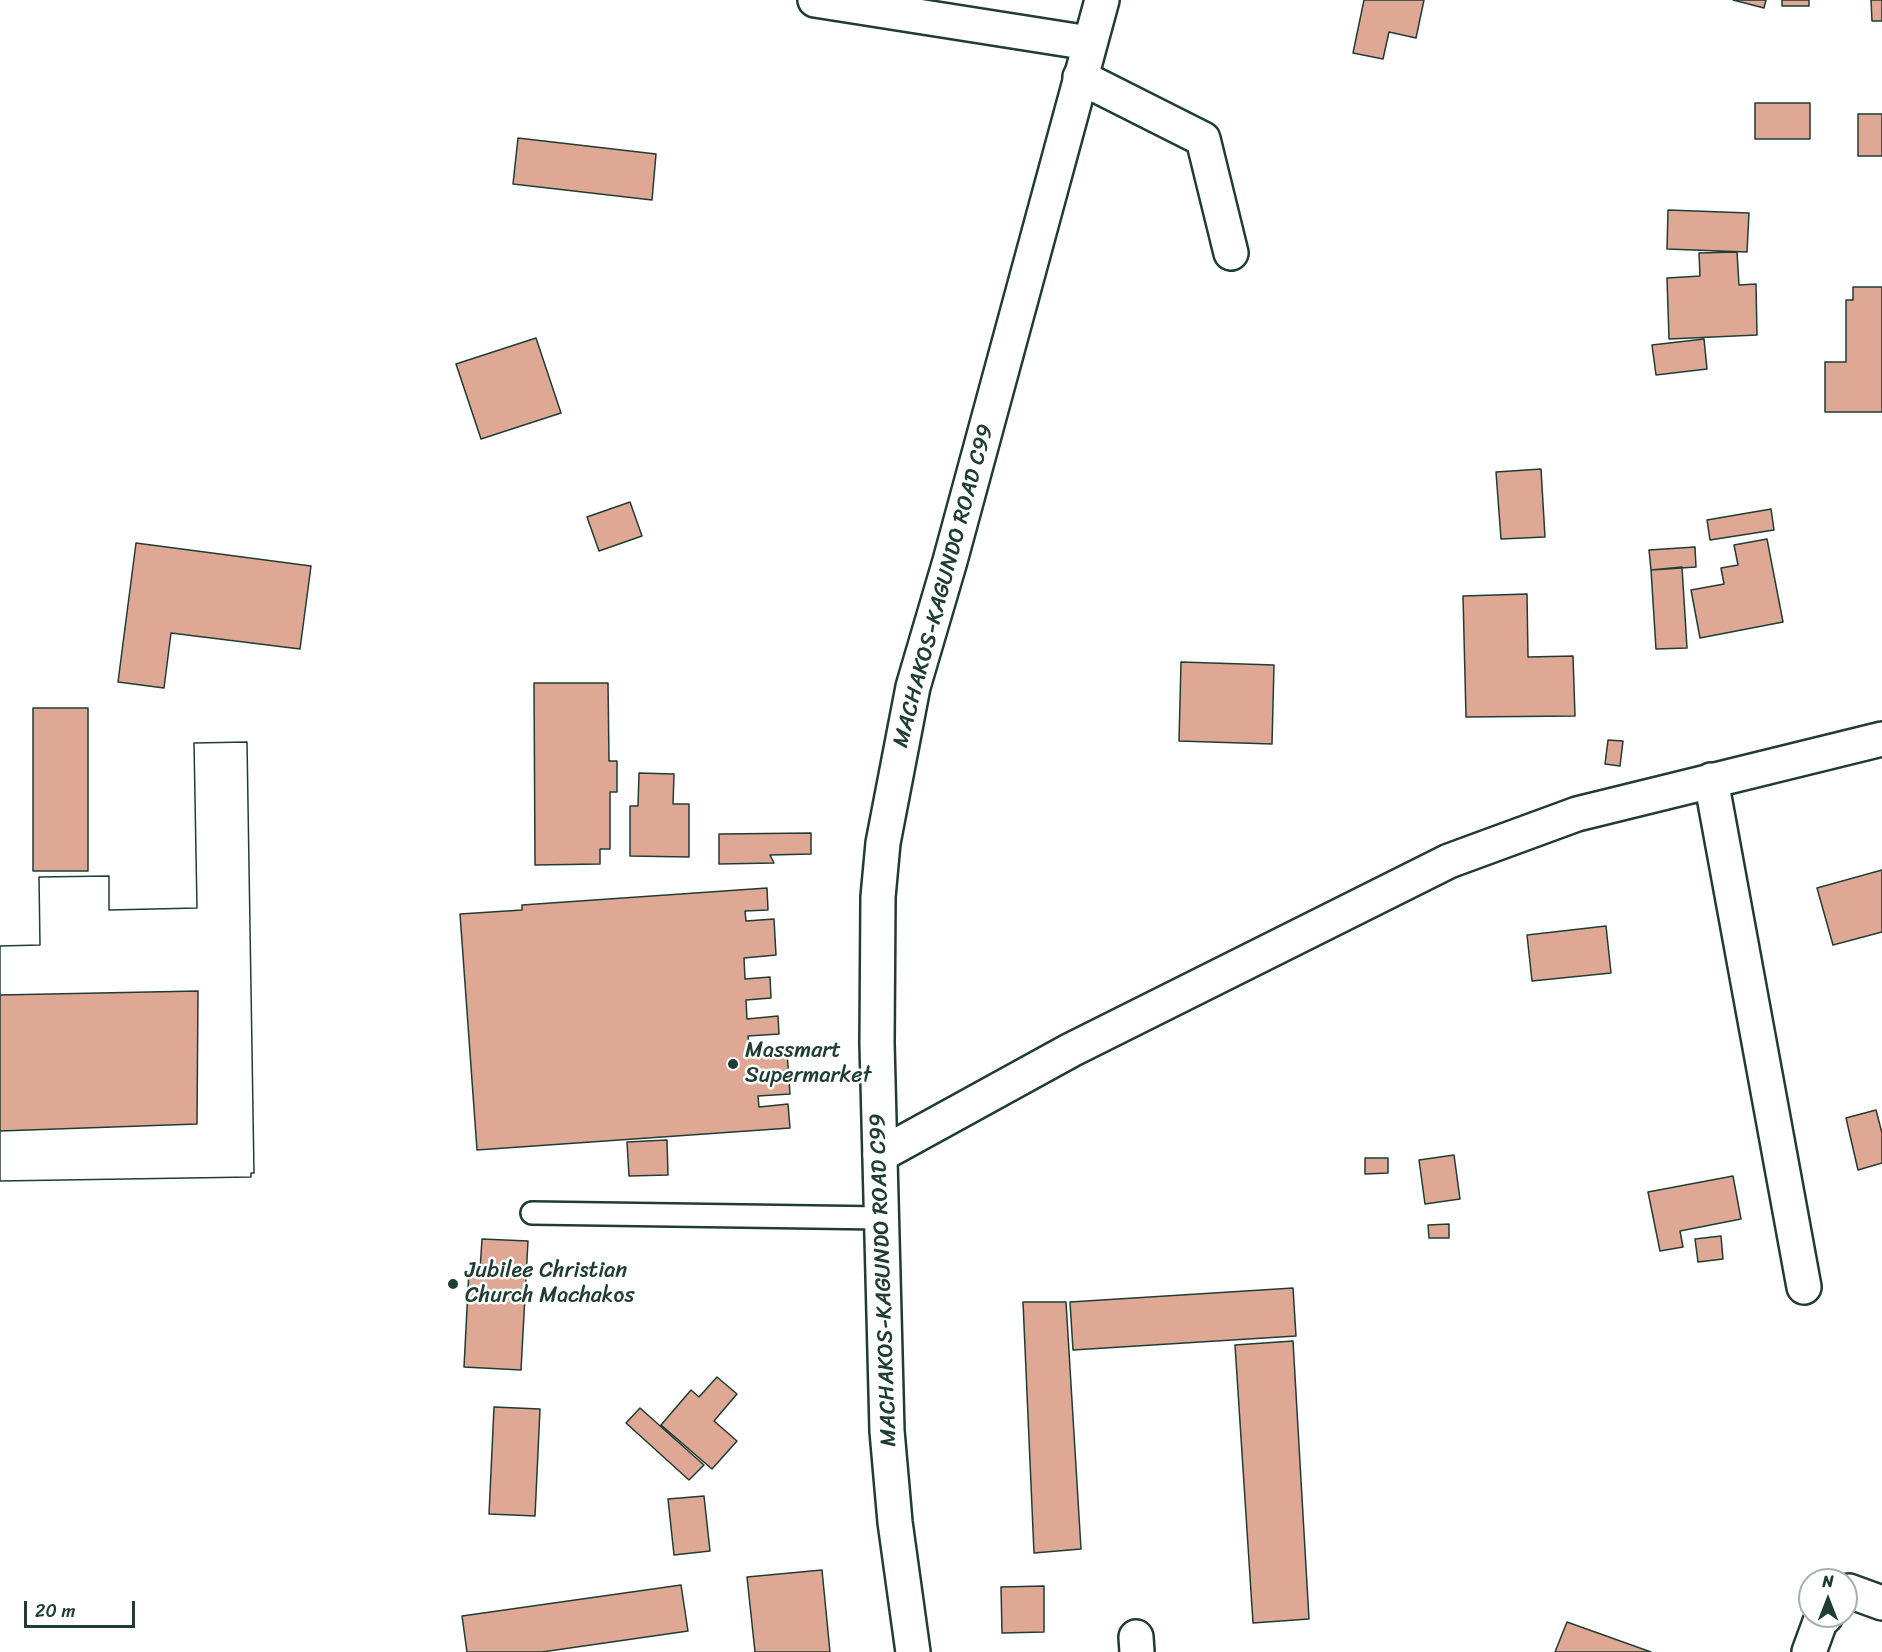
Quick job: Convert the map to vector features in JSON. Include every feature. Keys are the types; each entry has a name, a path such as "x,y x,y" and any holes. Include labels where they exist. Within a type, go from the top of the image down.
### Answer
{"street":[{"path":"816,0 1089,44"},
{"name":"MACHAKOS-KAGUNDO ROAD C99","path":"913,1652 895,1522 886,1431 877,1043 878,897 883,843 913,687 950,561 1102,0"},
{"path":"1080,77 1203,139 1231,253"},
{"path":"880,1155 1071,1050 1449,861 1577,814 1882,739"},
{"path":"1711,780 1804,1287"},
{"path":"1858,1595 1882,1603"},
{"path":"1809,1652 1818,1628"}],"lane":[{"path":"532,1214 882,1218"}],"building":[{"path":"1364,0 1424,0 1416,38 1389,32 1383,59 1353,53"},
{"path":"1733,0 1766,0 1764,8"},
{"path":"1782,0 1809,0 1809,6 1782,6"},
{"path":"1871,0 1882,0 1882,21 1872,21"},
{"path":"1755,103 1810,103 1810,139 1755,139"},
{"path":"1858,114 1882,114 1882,156 1858,156"},
{"path":"518,138 656,154 652,200 513,184"},
{"path":"1668,210 1749,213 1747,252 1667,249"},
{"path":"1737,252 1739,285 1756,284 1757,335 1669,339 1667,278 1700,276 1699,253"},
{"path":"1853,287 1882,287 1882,412 1825,412 1825,362 1846,362 1846,300 1853,300"},
{"path":"536,338 561,413 481,439 456,364"},
{"path":"1704,339 1707,369 1656,375 1652,345"},
{"path":"1541,469 1545,537 1501,539 1496,472"},
{"path":"630,502 642,536 599,551 587,517"},
{"path":"1771,509 1774,530 1710,540 1707,520"},
{"path":"1767,539 1783,622 1700,638 1691,590 1724,584 1721,568 1738,565 1734,545"},
{"path":"136,543 311,566 300,649 171,633 164,688 118,682"},
{"path":"1695,547 1696,567 1651,570 1649,550"},
{"path":"1682,567 1687,648 1656,649 1651,570"},
{"path":"1527,594 1528,657 1573,656 1575,716 1466,717 1463,596"},
{"path":"1181,662 1274,665 1272,744 1179,741"},
{"path":"534,683 608,683 609,761 617,761 617,792 610,792 610,849 600,849 600,864 535,865"},
{"path":"33,708 88,708 88,871 33,871"},
{"path":"1608,740 1623,741 1620,766 1605,764"},
{"path":"247,742 254,1173 251,1173 251,1177 0,1181 0,1131 197,1124 198,991 0,995 0,946 40,945 39,877 109,876 109,910 197,908 194,743"},
{"path":"247,742 254,1173 251,1173 251,1177 0,1181 0,946 40,945 39,877 109,876 109,910 197,908 194,743"},
{"path":"639,773 674,774 673,804 689,804 689,857 630,856 630,806 638,806"},
{"path":"811,833 811,854 770,855 774,863 719,864 719,834"},
{"path":"1882,870 1882,932 1833,945 1817,888"},
{"path":"767,888 768,910 745,911 746,921 774,919 776,955 744,958 745,979 770,977 771,998 746,1000 747,1019 778,1016 779,1034 748,1036 750,1054 787,1052 790,1094 758,1096 759,1107 788,1104 790,1128 477,1150 460,914 522,910 522,905"},
{"path":"1606,926 1611,973 1532,981 1527,935"},
{"path":"1876,1110 1882,1133 1882,1163 1858,1170 1846,1118"},
{"path":"667,1140 668,1175 629,1176 627,1142"},
{"path":"1454,1155 1460,1199 1425,1204 1419,1160"},
{"path":"1365,1158 1388,1158 1388,1173 1365,1174"},
{"path":"1733,1176 1741,1219 1680,1231 1683,1247 1660,1251 1648,1192"},
{"path":"1449,1224 1449,1238 1429,1238 1428,1225"},
{"path":"1721,1236 1723,1259 1698,1262 1695,1239"},
{"path":"482,1239 528,1241 521,1370 464,1367 469,1270 480,1270"},
{"path":"1293,1288 1296,1336 1073,1350 1070,1302"},
{"path":"1023,1302 1066,1302 1081,1549 1034,1553"},
{"path":"1293,1341 1309,1619 1253,1623 1235,1345"},
{"path":"717,1377 737,1394 714,1421 737,1441 712,1469 661,1425 691,1390 699,1397"},
{"path":"494,1407 540,1409 535,1516 489,1514"},
{"path":"640,1408 704,1465 689,1480 626,1423"},
{"path":"704,1496 710,1551 674,1555 668,1499"},
{"path":"822,1570 830,1652 755,1652 747,1577"},
{"path":"681,1585 688,1631 542,1652 467,1652 462,1616"},
{"path":"1044,1586 1044,1632 1002,1633 1001,1587"},
{"path":"1567,1622 1651,1652 1555,1652"}],"place":[{"name":"Massmart Supermarket","path":"733,1064"},
{"name":"Jubilee Christian Church Machakos","path":"453,1284"}]}
